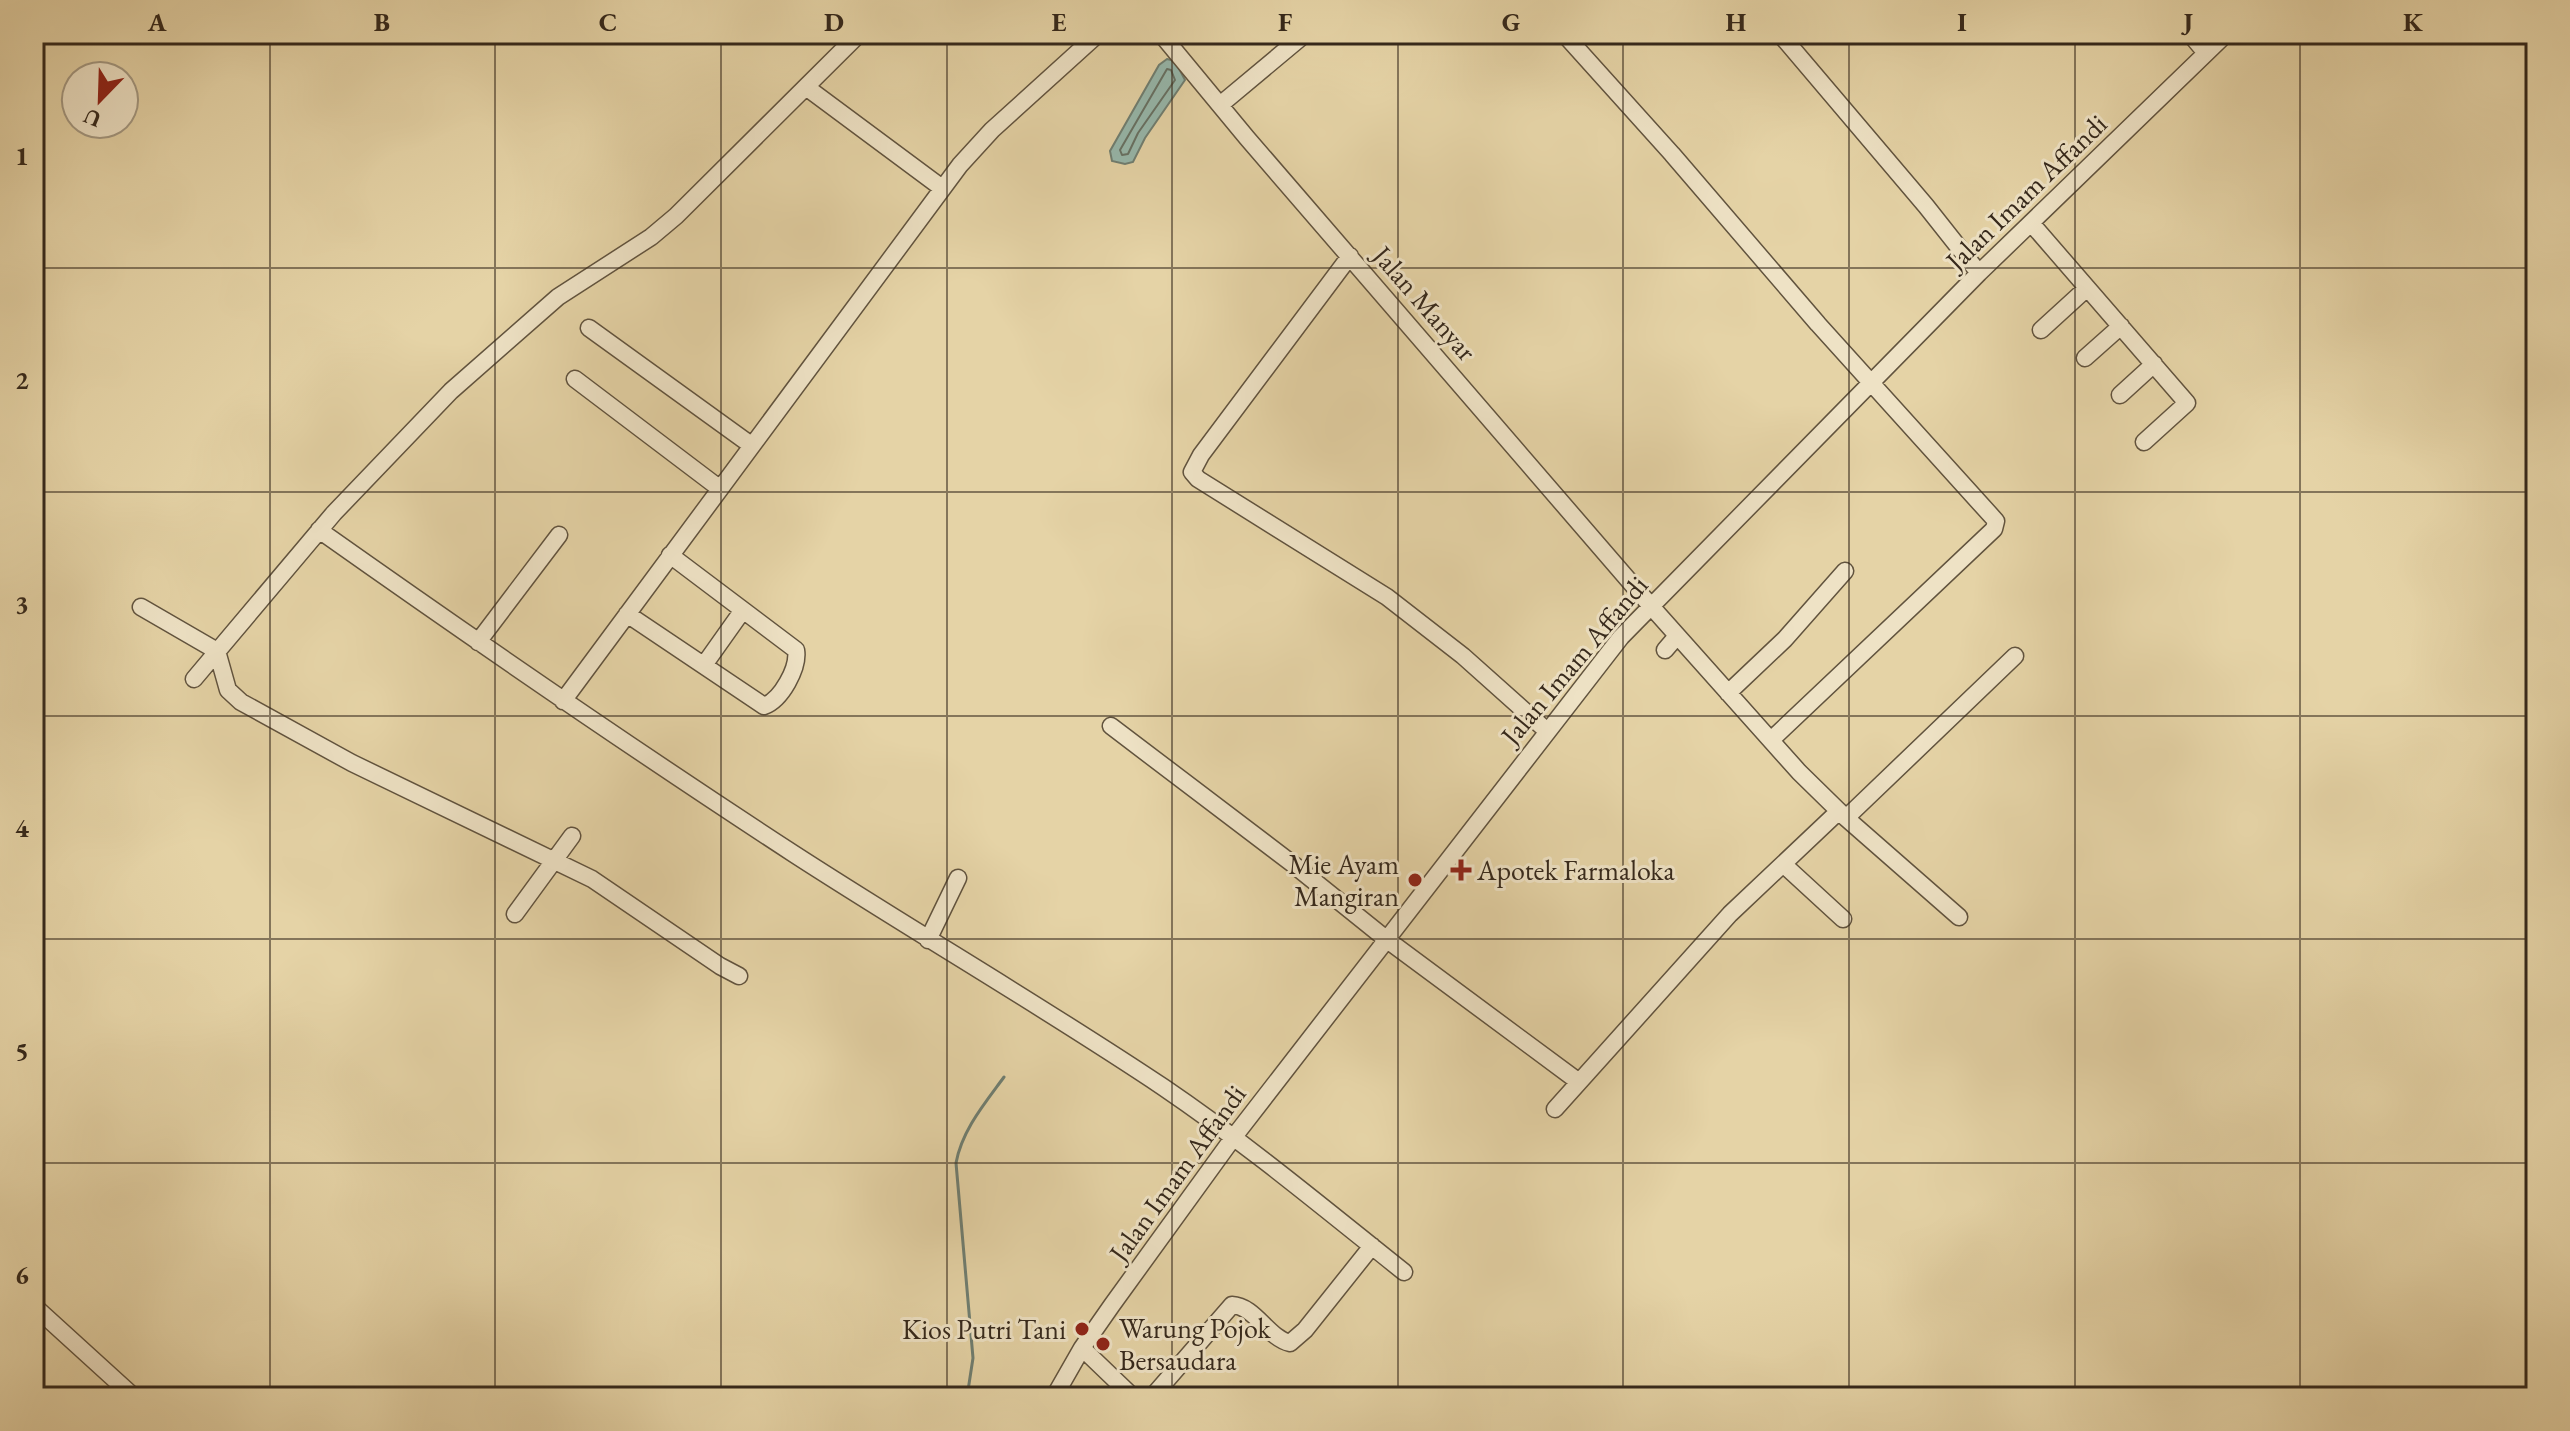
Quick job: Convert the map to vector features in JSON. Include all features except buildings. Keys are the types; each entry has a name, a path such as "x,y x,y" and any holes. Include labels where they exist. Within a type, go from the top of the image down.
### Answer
{"street":[{"path":"194,679 319,530 451,391 558,297 651,237 676,216 859,34"},
{"path":"563,701 942,188 992,130 1098,34"},
{"name":"Jalan Manyar","path":"1161,34 1728,693 1843,814 1959,917"},
{"path":"1220,105 1305,34"},
{"path":"1564,34 1818,324 1993,516 1996,524 1771,740"},
{"path":"1780,34 1979,273"},
{"path":"2190,34 2206,53"},
{"name":"Jalan Imam Affandi","path":"1054,1397 1082,1348 1233,1138 1621,637 1979,273 2226,34"},
{"path":"806,87 942,188"},
{"path":"2031,223 2187,403 2144,442"},
{"path":"1350,256 1208,445 1192,472 1198,479 1387,597 1463,656 1547,731"},
{"path":"2041,330 2087,288"},
{"path":"2085,358 2121,326"},
{"path":"589,328 751,445"},
{"path":"2120,395 2154,364"},
{"path":"575,379 719,488"},
{"path":"319,530 563,701 928,940 1096,1043 1233,1138 1404,1272"},
{"path":"478,642 559,535"},
{"path":"627,614 764,706 772,701 791,676 797,658 796,650 670,555"},
{"path":"1728,693 1785,639 1845,571"},
{"path":"141,607 217,651 226,685 237,700 352,763 592,879 739,976"},
{"path":"704,665 743,610"},
{"path":"1665,650 1677,636"},
{"path":"1555,1109 1730,914 2015,656"},
{"path":"1111,726 1386,939 1579,1082"},
{"path":"515,914 572,836"},
{"path":"1783,864 1843,919"},
{"path":"928,940 958,878"},
{"path":"1152,1397 1232,1305 1243,1307 1280,1340 1290,1343 1372,1246"},
{"path":"34,1306 134,1397"},
{"path":"1082,1348 1133,1397"}],"water":[{"path":"1167,59 1175,61 1185,80 1145,138 1133,162 1112,161 1110,151 1159,65"}],"waterway":[{"path":"967,1397 973,1358 956,1163 969,1128 1004,1077"}],"place":[{"name":"Apotek Farmaloka","path":"1461,870"},
{"name":"Mie Ayam Mangiran","path":"1415,880"},
{"name":"Kios Putri Tani","path":"1082,1329"},
{"name":"Warung Pojok Bersaudara","path":"1103,1344"}]}
